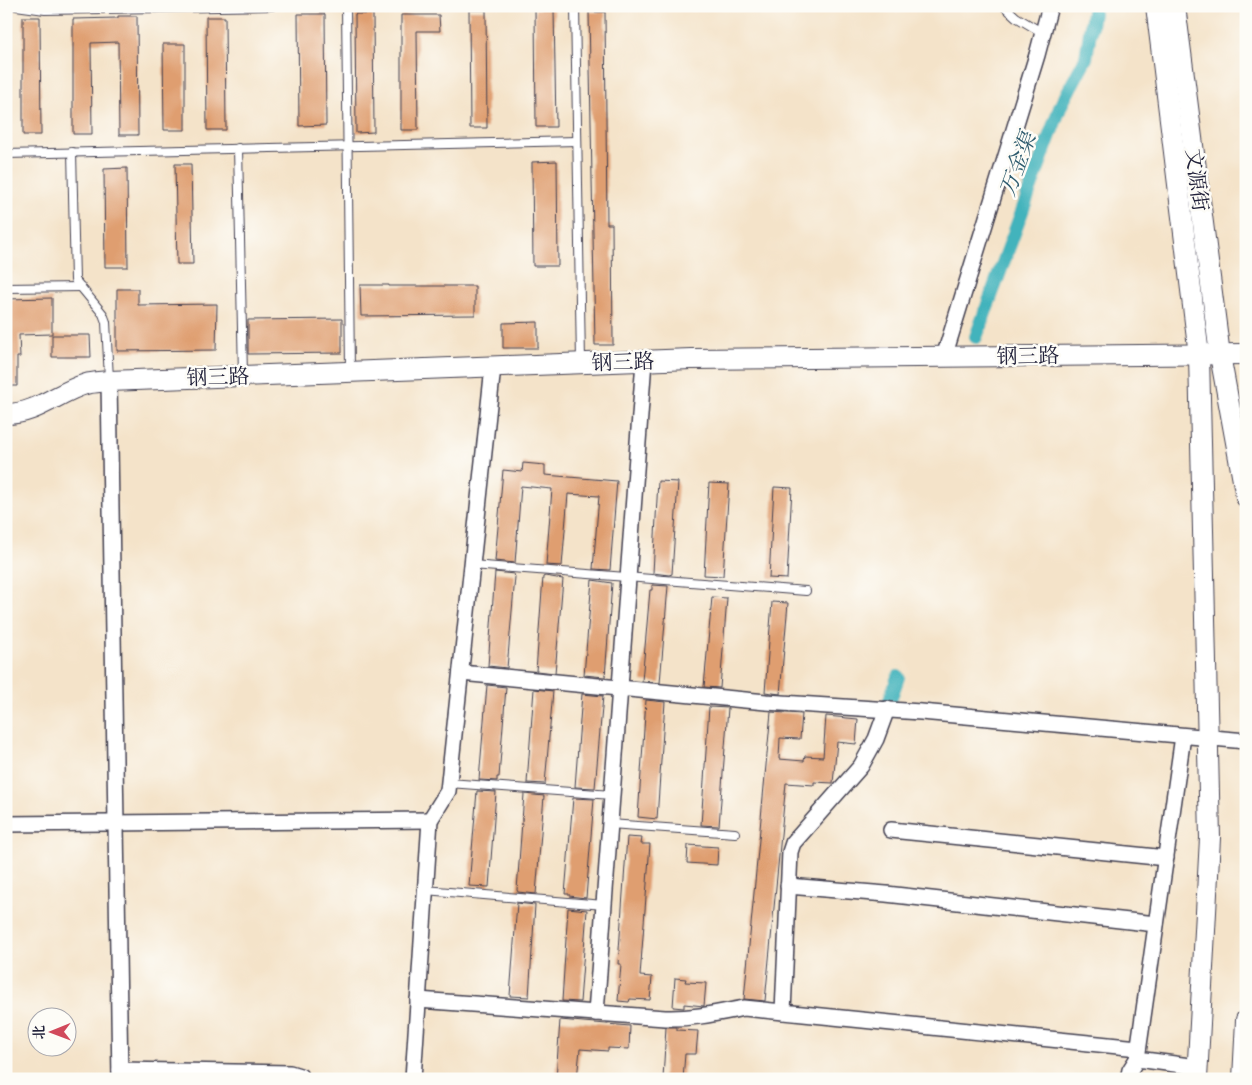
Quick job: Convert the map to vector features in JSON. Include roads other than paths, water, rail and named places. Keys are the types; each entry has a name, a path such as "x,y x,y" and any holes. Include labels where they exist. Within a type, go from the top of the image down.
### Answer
{"street":[{"path":"944,357 1050,6"},
{"name":"文源街","path":"1156,6 1199,355 1210,838 1197,1073"},
{"name":"文源街","path":"1175,6 1220,354 1246,497"},
{"name":"钢三路","path":"6,414 36,409 86,384 109,382 644,361 1246,354"},
{"path":"596,1013 644,361"},
{"path":"413,1079 430,820 448,791 493,367"},
{"path":"109,382 120,1075 290,1073 300,1076 301,1079"},
{"path":"461,673 766,702 887,709 1246,741"},
{"path":"783,1012 790,852 793,843 861,766 876,739 887,709"},
{"path":"1128,1079 1138,1054 1183,736"},
{"path":"6,824 430,820"},
{"path":"891,830 1166,858"},
{"path":"788,886 886,894 1156,924"},
{"path":"418,1000 681,1019 744,1008 1138,1054 1197,1073"},
{"path":"1244,1075 1246,1020"}],"lane":[{"path":"16,6 44,10 272,6"},
{"path":"346,6 350,372"},
{"path":"575,6 582,364"},
{"path":"1004,6 1016,17 1043,33"},
{"path":"6,154 577,141"},
{"path":"238,148 243,376"},
{"path":"72,152 75,280 103,314 106,322 109,382"},
{"path":"6,288 81,287"},
{"path":"472,565 806,591"},
{"path":"449,782 612,794"},
{"path":"610,824 735,833"},
{"path":"425,890 604,905"}],"waterway":[{"name":"万金渠","path":"976,337 1061,105 1086,58 1094,6"},
{"name":"万金渠","path":"890,700 898,677"}]}
